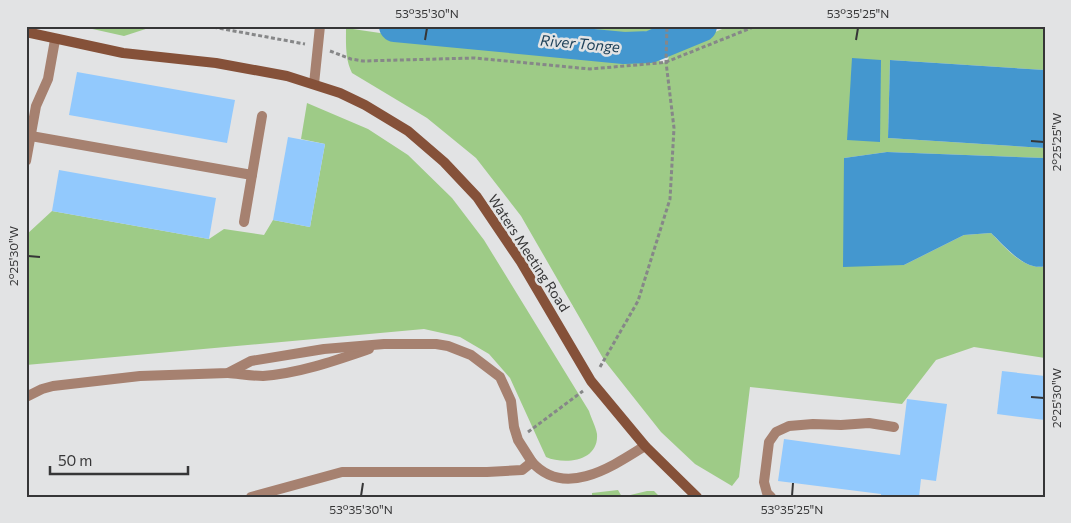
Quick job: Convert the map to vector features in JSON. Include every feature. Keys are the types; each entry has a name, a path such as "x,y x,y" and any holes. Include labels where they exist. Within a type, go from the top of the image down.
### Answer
{"street":[{"path":"314,84 320,31"},
{"name":"Waters Meeting Road","path":"26,32 55,40 123,53 216,63 287,76 340,93 365,105 408,131 444,162 477,197 500,228 591,381 645,446 697,497"},
{"path":"26,161 31,136 31,105 48,79 55,40"},
{"path":"244,222 262,116"},
{"path":"31,136 252,175"},
{"path":"228,372 251,361 324,349 384,344 436,344 448,346 471,355 500,377 511,401 514,427 518,440 540,471 552,476 584,477 613,466 645,446"},
{"path":"26,397 36,391 53,386 140,376 228,372 263,376 327,363 384,344"},
{"path":"771,497 767,493 764,482 769,442 776,432 789,426 813,424 869,423 894,427"},
{"path":"251,497 342,472 487,472 522,470 532,462"}],"path":[{"path":"207,26 318,47 351,59 363,61 475,58 590,69 666,62 756,26"},
{"path":"591,381 638,300 670,199 674,128 666,62 667,26"},
{"path":"518,440 581,393"}],"green space":[{"path":"79,26 155,26 124,36"},
{"path":"568,26 661,26 661,29 632,34"},
{"path":"729,26 1045,26 1045,70 890,60 888,138 1045,148 1045,158 887,152 844,158 904,265 964,235 991,233 1015,257 1023,262 1037,267 1045,266 1045,358 974,347 936,360 902,404 750,387 739,477 732,486 695,464 661,432 604,360 521,216 476,158 427,118 352,73 347,57 346,40 346,28 482,48 618,59 659,56 660,63 668,62 669,52"},
{"path":"307,103 368,129 408,155 452,198 484,240 589,411 597,434 596,443 592,451 586,456 571,461 546,457 510,378 489,354 460,337 424,329 26,365 26,235 52,211 209,239 224,229 264,235 273,220 310,227 325,144 301,139"},
{"path":"618,490 622,497 592,497 592,493"},
{"path":"654,491 660,497 622,497"}],"water":[{"path":"852,58 881,60 880,142 847,140"},
{"path":"890,60 1045,70 1045,148 888,138"},
{"path":"887,152 1045,158 1045,266 1037,267 1023,261 1015,256 991,233 964,235 904,265 843,267 844,158"}],"building":[{"path":"77,72 235,100 227,143 69,115"},
{"path":"288,137 325,144 310,227 273,220"},
{"path":"59,170 216,198 209,239 52,211"},
{"path":"1002,371 1045,376 1045,420 997,414"},
{"path":"907,399 947,404 936,481 921,479 919,497 881,497 881,494 778,481 784,439 900,455"}],"waterway":[{"name":"River Tonge","path":"395,26 624,48 650,47 701,26"}]}
